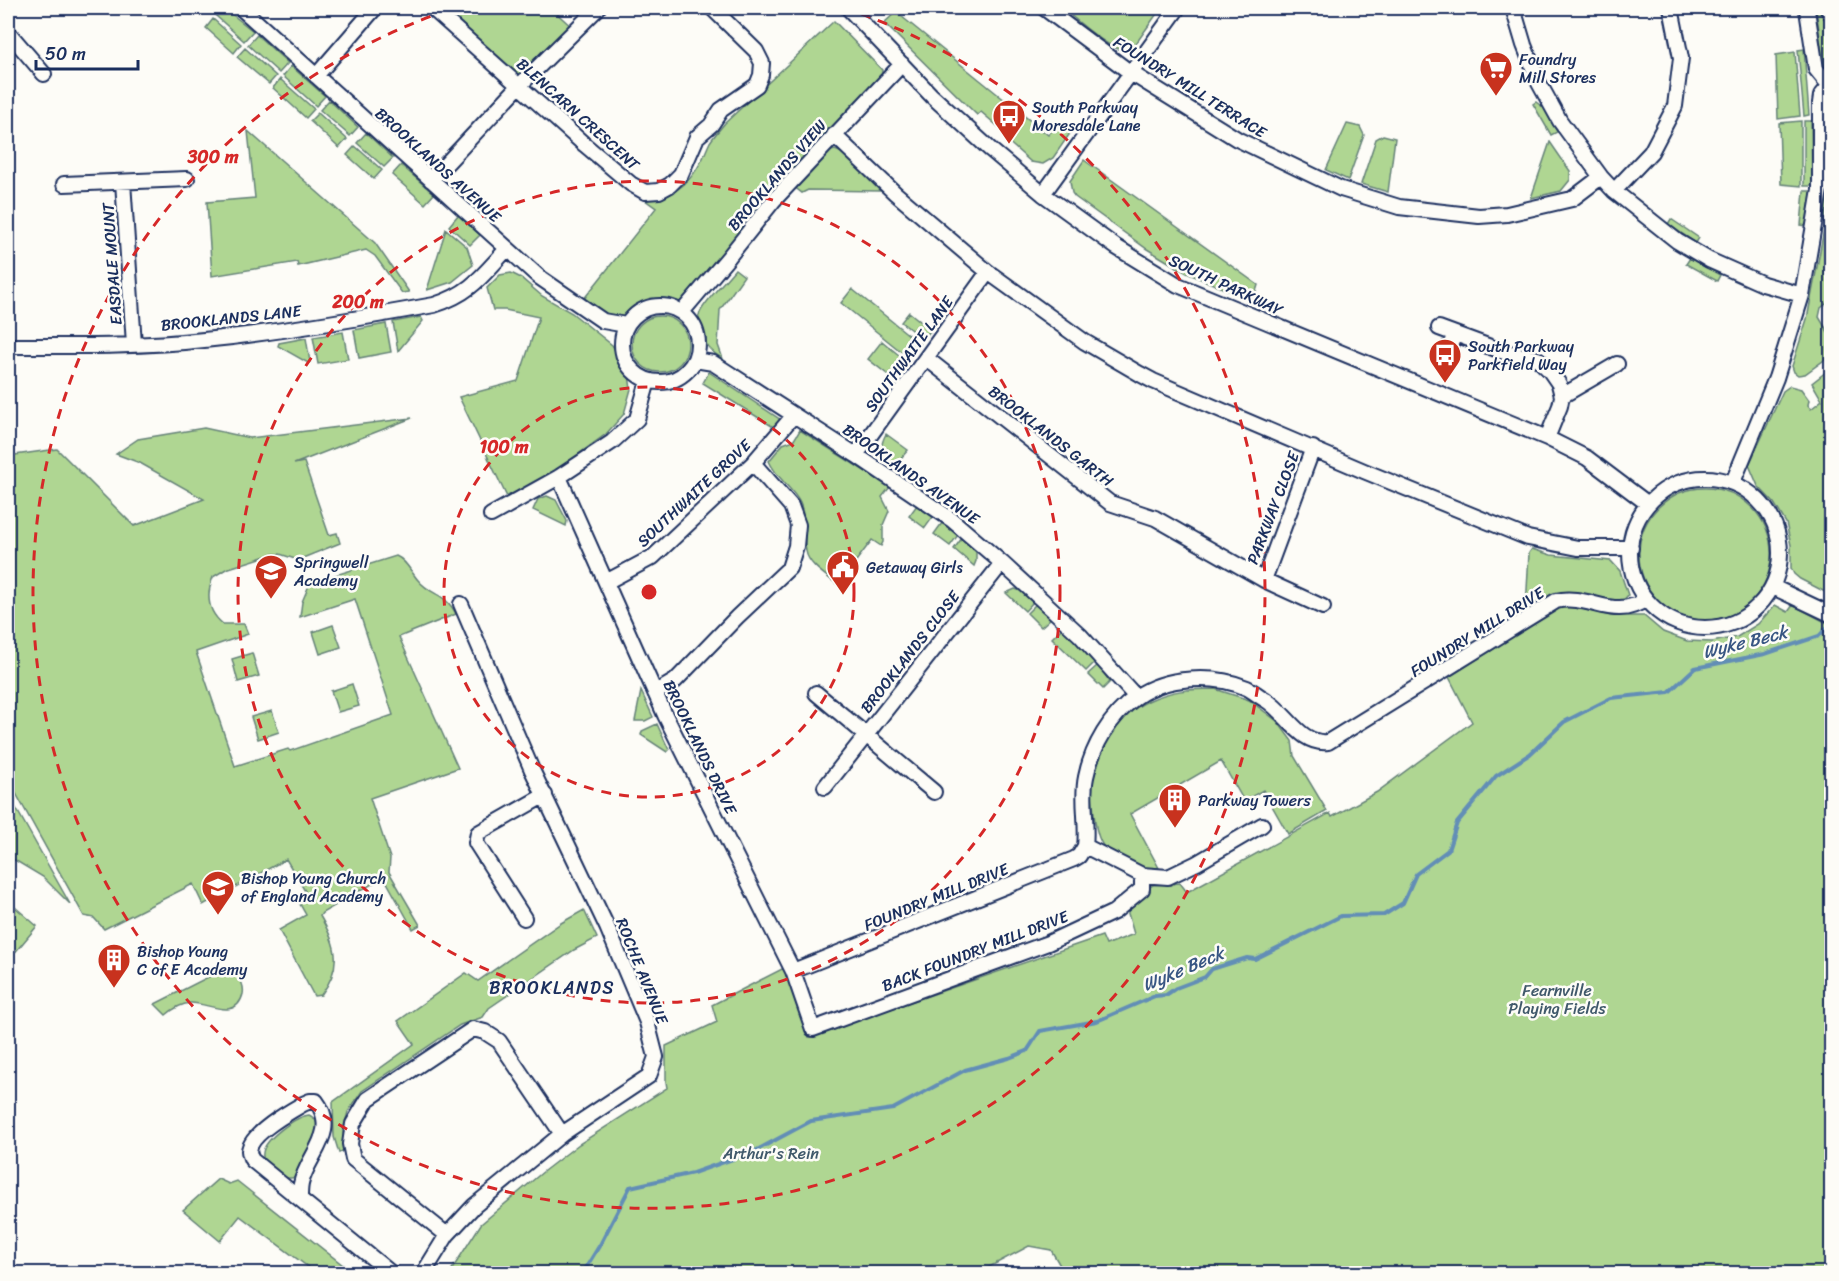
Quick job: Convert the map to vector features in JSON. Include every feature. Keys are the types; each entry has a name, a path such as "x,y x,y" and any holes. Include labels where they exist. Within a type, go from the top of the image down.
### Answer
{"street":[{"name":"BROOKLANDS AVENUE","path":"241,8 506,250 539,277 603,321 626,325"},
{"path":"316,76 375,8"},
{"name":"BLENCARN CRESCENT","path":"432,8 631,184 645,192 659,191 670,185 681,174 697,138 711,125 721,110 757,85 761,75 762,63 756,51 712,8"},
{"path":"431,180 520,85 598,8"},
{"name":"SOUTH PARKWAY","path":"848,8 932,96 991,150 1043,194 1116,247 1179,285 1547,438 1587,458 1648,504"},
{"name":"FOUNDRY MILL TERRACE","path":"1044,8 1131,73 1237,139 1341,189 1399,207 1479,216 1507,214 1572,199 1601,177"},
{"path":"1043,194 1178,8"},
{"path":"1513,8 1539,83 1560,121 1614,191 1677,241 1709,260 1763,284 1802,295"},
{"path":"1614,191 1651,152 1676,106 1681,58 1671,8"},
{"path":"1827,8 1832,15"},
{"path":"1733,482 1776,378 1802,295 1820,190 1820,103 1821,96 1830,84 1816,69 1807,10"},
{"path":"8,32 44,75"},
{"name":"BROOKLANDS VIEW","path":"682,312 774,200 902,64"},
{"path":"834,135 895,193 988,272 1085,342 1153,381 1528,538 1578,548 1631,548"},
{"name":"EASDALE MOUNT","path":"64,184 187,179"},
{"name":"EASDALE MOUNT","path":"123,182 134,344"},
{"name":"BROOKLANDS LANE","path":"8,346 134,344 201,340 279,331 434,305 452,300 469,289 506,250"},
{"name":"SOUTHWAITE LANE","path":"856,455 988,272"},
{"path":"663,305 682,312 695,328 698,349 695,360 681,376 670,381 648,381 638,376 624,358 622,335 626,325 638,312 650,306 663,305"},
{"path":"1439,328 1504,352 1538,359 1550,371 1559,384 1562,396 1547,438"},
{"path":"1444,360 1455,334"},
{"name":"BROOKLANDS GARTH","path":"926,358 1110,503 1155,518 1263,579 1323,607"},
{"name":"BROOKLANDS AVENUE","path":"695,360 713,363 952,520 1002,562 1080,635 1136,697"},
{"path":"1562,396 1617,364"},
{"path":"491,515 598,453 637,420 648,381"},
{"name":"SOUTHWAITE GROVE","path":"606,582 653,557 753,464 794,415"},
{"name":"PARKWAY CLOSE","path":"1263,579 1313,448"},
{"path":"655,693 675,681 737,617 789,568 796,546 798,525 791,506 753,464"},
{"name":"BROOKLANDS DRIVE","path":"559,477 655,693 793,971 813,1029"},
{"path":"1714,478 1733,482 1754,495 1771,514 1780,538 1780,563 1773,587 1759,606 1741,620 1719,627 1695,627 1673,621 1654,608 1638,586 1632,570 1631,548 1636,524 1648,504 1665,489 1686,480 1714,478"},
{"name":"BROOKLANDS CLOSE","path":"825,787 1002,562"},
{"path":"1773,587 1830,614"},
{"name":"FOUNDRY MILL DRIVE","path":"1136,697 1152,689 1183,680 1215,680 1246,688 1274,705 1312,741 1328,742 1556,601 1574,599 1616,609 1633,607 1646,599"},
{"name":"ROCHE AVENUE","path":"423,1274 447,1235 474,1206 562,1134 649,1076 656,1057 643,1012 607,927 532,770 461,604"},
{"name":"BROOKLANDS CLOSE","path":"816,693 934,792"},
{"path":"1136,697 1113,720 1095,747 1086,777 1083,804 1085,846 1142,882 1168,876 1197,863 1262,825"},
{"path":"524,918 476,843 478,833 483,829 545,795"},
{"name":"FOUNDRY MILL DRIVE","path":"793,971 1074,860 1085,846"},
{"name":"BACK FOUNDRY MILL DRIVE","path":"813,1029 1048,943 1114,912 1142,882"},
{"path":"447,1235 353,1159 350,1144 353,1124 368,1099 473,1029 485,1032 499,1041 562,1134"},
{"path":"300,1199 301,1184 323,1133 325,1120 323,1111 316,1101 303,1104 253,1140 249,1152 252,1160 392,1274"},
{"path":"8,1270 11,1274"}],"green space":[{"path":"224,8 253,31 244,41 216,16"},
{"path":"432,8 551,8 575,30 520,85"},
{"path":"1062,8 1161,8 1137,42 1123,49 1114,47 1099,38"},
{"path":"1816,8 1831,29 1831,72 1824,68"},
{"path":"896,12 1048,135 1058,124 1071,132 1053,158 1043,164 1031,162 1005,139 1008,135 981,112 977,115 884,23"},
{"path":"213,19 241,44 234,53 206,28"},
{"path":"834,21 882,70 881,85 682,312 666,306 651,307 638,313 626,325 579,305 656,208 641,197 670,193 685,184 697,169 710,142 725,123"},
{"path":"257,35 288,63 279,73 248,45"},
{"path":"245,48 276,76 269,84 237,57"},
{"path":"1804,49 1809,115 1804,116 1798,50"},
{"path":"1795,52 1800,116 1778,119 1776,55"},
{"path":"291,66 325,96 316,106 283,76"},
{"path":"280,79 314,109 306,118 273,88"},
{"path":"1831,95 1831,300 1821,308 1819,317 1831,337 1831,355 1805,374 1798,375 1792,366 1807,319 1825,225 1828,157 1826,109"},
{"path":"329,100 358,127 350,136 320,110"},
{"path":"1536,102 1544,108 1557,132 1551,135 1533,104"},
{"path":"318,113 347,139 339,148 310,121"},
{"path":"1801,121 1801,186 1781,184 1779,123"},
{"path":"1804,121 1811,121 1812,186 1804,186"},
{"path":"1347,124 1360,127 1364,135 1348,180 1326,170"},
{"path":"248,131 375,243 409,292 402,293 375,256 366,250 298,266 297,262 212,276 207,202 255,198"},
{"path":"366,133 393,158 384,167 357,143"},
{"path":"1383,135 1395,138 1388,192 1361,184 1376,139"},
{"path":"1550,142 1570,171 1570,180 1561,191 1531,198"},
{"path":"355,146 382,170 374,179 347,155"},
{"path":"835,150 845,154 880,191 808,190 802,193 793,186 826,152"},
{"path":"1084,160 1258,285 1253,301 1187,273 1147,249 1075,197 1070,181"},
{"path":"401,165 434,194 425,204 392,175"},
{"path":"1804,191 1811,191 1807,226 1801,225"},
{"path":"458,215 480,235 470,245 449,226"},
{"path":"1671,219 1699,238 1696,243 1668,224"},
{"path":"446,229 467,247 473,265 452,282 427,290"},
{"path":"1690,258 1720,275 1717,281 1686,264"},
{"path":"735,269 744,276 720,310 718,345 723,359 712,352 705,342 698,317 701,310"},
{"path":"511,273 521,278 542,296 572,313 612,345 629,375 631,389 624,414 606,434 543,480 507,497 459,397 518,381 539,317 505,310 493,310 487,288 500,275"},
{"path":"852,289 920,344 909,358 841,303"},
{"path":"909,312 931,330 923,339 901,322"},
{"path":"654,316 666,316 676,320 684,328 688,344 684,360 676,368 666,372 654,372 644,368 636,360 632,350 632,338 636,328 644,320"},
{"path":"421,317 423,321 398,351 393,322"},
{"path":"386,324 391,352 359,358 354,330"},
{"path":"343,332 348,359 318,364 313,337"},
{"path":"306,338 310,362 308,363 278,346 279,343"},
{"path":"882,341 906,361 892,378 868,359"},
{"path":"1831,368 1831,595 1794,574 1791,568 1791,545 1786,523 1774,503 1758,486 1749,465 1783,391 1790,386 1801,389 1809,400 1808,405 1811,409 1822,400 1812,383"},
{"path":"709,372 781,420 775,428 703,383"},
{"path":"412,418 294,464 304,462 329,535 337,533 340,543 298,560 273,554 226,569 213,577 209,597 214,614 223,624 244,624 248,634 196,652 235,766 288,749 290,751 393,715 355,599 300,617 302,602 310,583 396,556 406,563 423,585 447,601 456,614 399,637 458,768 370,798 390,858 389,872 420,925 413,929 384,877 322,913 320,916 334,946 335,965 333,975 321,995 314,996 279,930 306,915 296,897 305,891 286,859 203,905 193,884 104,929 94,918 84,916 8,779 8,456 57,449 134,526 204,499 140,463 116,454 138,439 204,428 250,438"},
{"path":"800,430 890,487 882,497 889,511 883,525 881,546 872,540 838,585 819,570 807,556 800,503 769,461 783,444 794,440"},
{"path":"886,434 908,450 894,466 882,452"},
{"path":"1705,488 1730,493 1751,508 1766,529 1771,554 1766,579 1751,600 1730,615 1705,620 1680,615 1659,600 1644,579 1639,554 1644,529 1659,508 1680,493"},
{"path":"547,496 556,500 567,521 566,526 533,510 538,499"},
{"path":"917,505 933,517 925,528 909,516"},
{"path":"942,523 958,535 950,546 934,534"},
{"path":"962,538 976,552 974,566 954,549"},
{"path":"1532,549 1551,555 1611,561 1620,571 1628,595 1622,602 1619,602 1570,593 1549,599 1531,610 1526,608 1529,553"},
{"path":"1015,589 1034,601 1025,611 1006,593"},
{"path":"1036,604 1051,618 1041,627 1027,613"},
{"name":"Fearnville Playing Fields","path":"1566,605 1611,616 1644,616 1663,632 1687,641 1712,642 1737,637 1758,624 1775,605 1788,612 1793,605 1831,625 1831,1273 1065,1274 1051,1250 1029,1246 976,1274 449,1274 481,1224 579,1144 667,1088 666,1046 717,1022 712,1005 784,968 809,1037 1102,936 1106,945 1134,934 1127,910 1138,902 1148,888 1153,885 1180,883 1187,892 1330,813 1332,817 1377,792 1472,722 1449,677"},
{"path":"333,625 341,647 320,654 313,632"},
{"path":"1062,628 1095,662 1086,671 1052,638"},
{"path":"252,653 259,676 238,682 232,659"},
{"path":"1098,665 1110,682 1103,689 1088,674"},
{"path":"352,684 359,706 338,712 331,691"},
{"path":"1215,689 1249,700 1277,721 1292,741 1294,756 1327,811 1288,834 1263,790 1244,801 1221,761 1130,814 1159,868 1154,871 1148,870 1113,855 1104,847 1098,835 1092,793 1097,764 1109,738 1127,716 1148,701 1181,691"},
{"path":"641,691 653,717 645,721 635,721"},
{"path":"272,711 279,732 258,739 251,717"},
{"path":"657,724 669,750 667,752 641,735 642,731"},
{"path":"8,794 70,904 43,877 8,858"},
{"path":"8,901 37,926 8,961"},
{"path":"584,910 597,938 574,950 489,1008 483,1017 460,1025 362,1091 348,1112 343,1130 344,1150 339,1153 334,1137 333,1102 414,1044 398,1021 466,973 478,981 561,923"},
{"path":"222,970 236,975 242,986 243,994 234,1007 220,1009 190,1003 177,1007 166,1015 155,1004"},
{"path":"309,1115 315,1120 317,1127 314,1144 296,1177 280,1176 269,1169 263,1159 265,1147 282,1129 297,1119"},
{"path":"218,1179 229,1184 237,1181 353,1273 316,1273 240,1216 220,1241 183,1210"}],"waterway":[{"name":"Wyke Beck","path":"582,1274 630,1187 693,1173 755,1151 811,1121 893,1109 965,1070 1027,1051 1040,1031 1097,1021 1155,996 1166,995 1176,988 1205,977 1212,969 1247,958 1255,959 1341,916 1384,915 1403,903 1416,874 1448,850 1457,823 1496,776 1530,754 1564,722 1611,698 1669,692 1695,668 1765,654 1819,636 1832,622"}],"place":[{"name":"Foundry Mill Stores","path":"1496,97"},
{"name":"South Parkway Moresdale Lane","path":"1009,145"},
{"name":"South Parkway Parkfield Way","path":"1445,384"},
{"name":"Getaway Girls","path":"843,596"},
{"name":"Springwell Academy","path":"271,600"},
{"name":"Parkway Towers","path":"1175,829"},
{"name":"Bishop Young Church of England Academy","path":"218,916"},
{"name":"Bishop Young C of E Academy","path":"114,989"}],"district":[{"name":"BROOKLANDS","path":"552,988"}],"park label":[{"name":"Arthur's Rein","path":"771,1153"}]}
